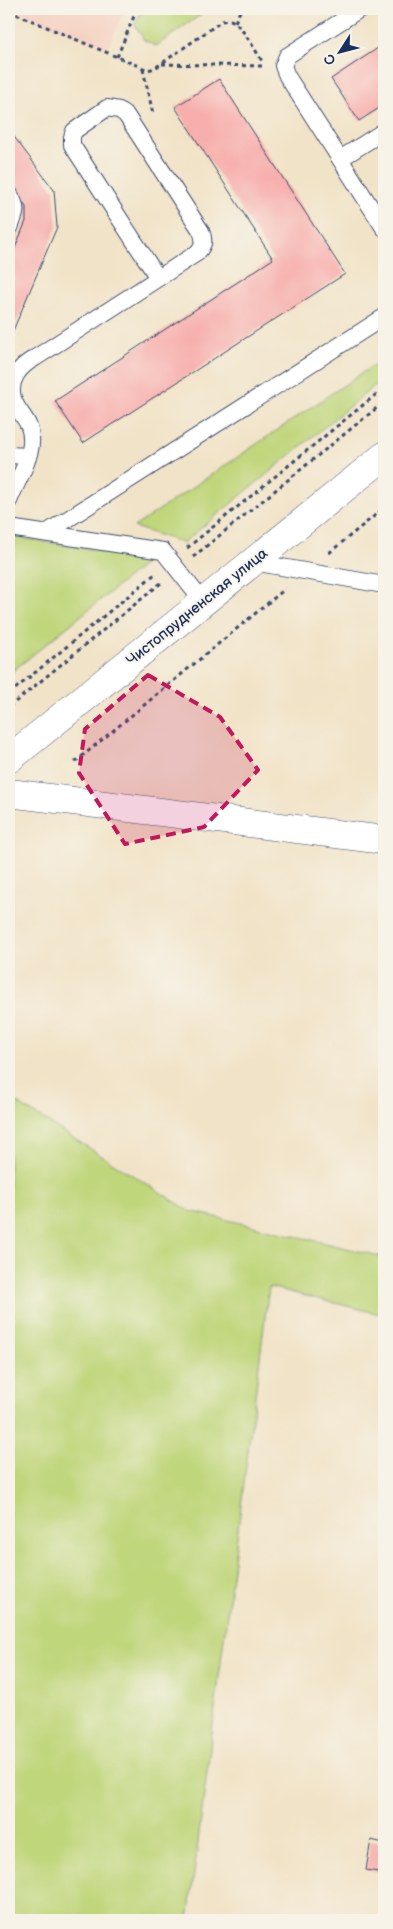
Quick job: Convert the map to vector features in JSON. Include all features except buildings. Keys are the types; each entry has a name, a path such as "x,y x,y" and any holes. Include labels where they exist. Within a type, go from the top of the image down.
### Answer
{"street":[{"name":"Чистопрудненская улица","path":"9,759 384,456"},
{"path":"9,794 384,840"}],"lane":[{"path":"360,9 287,56 282,66 384,228"},
{"path":"9,501 31,445 29,426 13,398 12,385 16,373 24,364 197,253 203,247 204,240 201,231 126,115 119,110 107,108 74,131 72,145 158,278"},
{"path":"340,160 384,131"},
{"path":"9,192 16,205 16,212 9,230"},
{"path":"46,533 384,317"},
{"path":"9,456 28,456"},
{"path":"9,528 163,551 203,602"},
{"path":"253,562 384,586"}],"path":[{"path":"117,57 137,9"},
{"path":"235,22 241,9"},
{"path":"9,12 143,68 152,70 222,22 230,20 235,22 265,66 162,64"},
{"path":"138,133 154,119 143,68"},
{"path":"9,694 384,388"},
{"path":"75,762 384,508"}],"highlighted area":[{"path":"148,675 220,717 258,770 204,827 125,844 79,773 85,729"}],"shaded area":[{"path":"12,9 124,9 108,49"}],"green space":[{"path":"142,9 209,9 156,46 144,40 135,25"},
{"path":"384,358 384,378 183,543 134,527"},
{"path":"9,536 151,559 9,674"},
{"path":"9,1098 190,1211 384,1257 384,1315 269,1287 188,1920 9,1920"}]}
